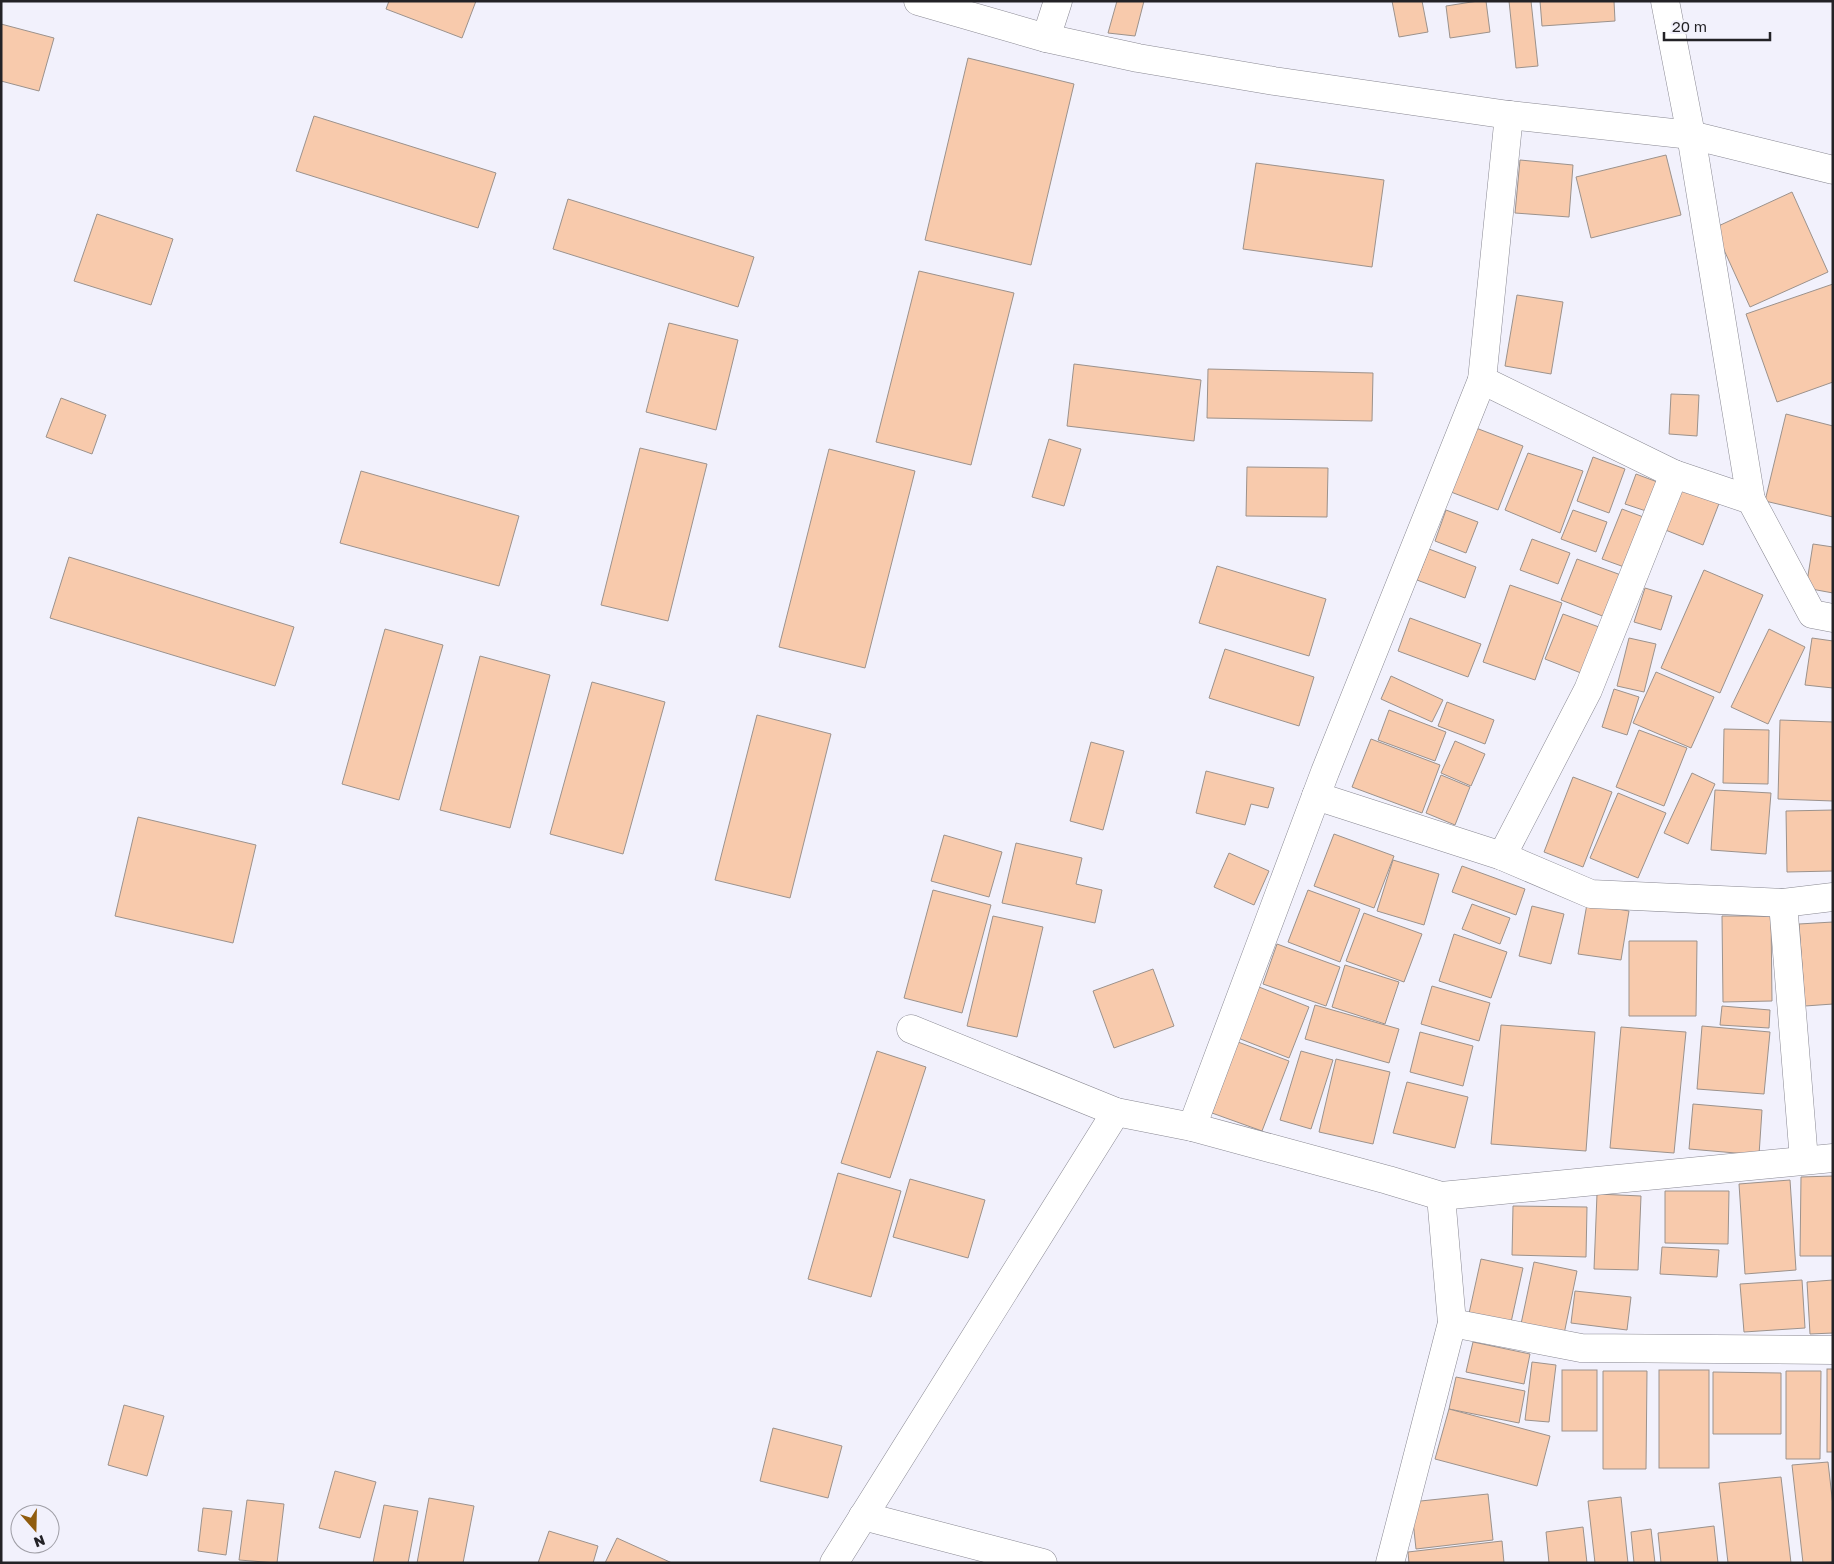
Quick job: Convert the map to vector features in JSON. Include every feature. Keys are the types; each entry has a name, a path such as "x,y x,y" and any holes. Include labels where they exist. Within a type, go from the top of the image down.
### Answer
{"street":[{"path":"918,1 1046,38 1138,58 1274,81 1508,115 1690,135 1833,170"},
{"path":"1046,38 1058,1"},
{"path":"1665,1 1690,135 1750,500 1812,614 1833,618"},
{"path":"1192,1127 1316,796 1482,380 1508,115"},
{"path":"1482,380 1674,474 1750,500"},
{"path":"1502,856 1588,690 1674,474"},
{"path":"1316,796 1502,856 1592,894 1783,903 1833,897"},
{"path":"1783,903 1804,1160"},
{"path":"911,1029 1116,1112 1192,1127 1441,1196 1833,1158"},
{"path":"834,1563 1116,1112"},
{"path":"1390,1563 1452,1323 1441,1196"},
{"path":"1452,1323 1581,1348 1833,1350"},
{"path":"863,1516 1043,1563"}],"building":[{"path":"389,1 476,1 462,38 386,9"},
{"path":"1117,1 1144,1 1135,36 1108,33"},
{"path":"1392,1 1422,1 1428,32 1399,37"},
{"path":"1486,1 1490,32 1450,38 1446,6"},
{"path":"1509,1 1531,1 1538,66 1516,68"},
{"path":"1540,1 1614,1 1615,21 1542,26"},
{"path":"1,24 54,38 39,91 1,81"},
{"path":"968,58 1074,84 1031,265 925,240"},
{"path":"314,116 496,173 478,228 296,171"},
{"path":"1666,155 1681,215 1591,238 1576,177"},
{"path":"1520,160 1573,165 1569,217 1515,213"},
{"path":"1256,163 1384,180 1372,267 1243,249"},
{"path":"1792,192 1828,272 1750,307 1714,228"},
{"path":"568,199 754,257 738,307 553,249"},
{"path":"97,214 173,239 151,305 74,281"},
{"path":"919,271 1014,293 971,465 876,442"},
{"path":"1833,284 1833,382 1777,402 1746,314"},
{"path":"1517,295 1563,302 1551,374 1505,366"},
{"path":"669,323 738,340 716,430 646,412"},
{"path":"1074,364 1201,380 1194,441 1067,426"},
{"path":"1208,369 1373,373 1372,421 1207,418"},
{"path":"1671,394 1699,395 1697,436 1669,434"},
{"path":"61,398 106,415 92,454 46,437"},
{"path":"1786,414 1833,426 1833,517 1765,501"},
{"path":"1476,428 1523,446 1498,510 1451,492"},
{"path":"1049,439 1081,449 1064,506 1032,497"},
{"path":"640,448 707,464 668,621 601,605"},
{"path":"829,449 915,471 865,668 779,647"},
{"path":"1528,453 1583,471 1560,533 1505,510"},
{"path":"1593,457 1625,469 1609,513 1577,501"},
{"path":"1247,467 1328,468 1327,517 1246,516"},
{"path":"361,471 519,516 499,586 340,543"},
{"path":"1636,474 1660,483 1649,512 1625,504"},
{"path":"1679,486 1720,501 1703,545 1663,529"},
{"path":"1622,509 1646,518 1627,568 1602,559"},
{"path":"1446,510 1478,522 1466,553 1435,541"},
{"path":"1573,510 1607,522 1596,552 1561,539"},
{"path":"1532,539 1570,553 1558,584 1520,570"},
{"path":"1813,544 1833,547 1833,593 1806,588"},
{"path":"1429,549 1476,567 1465,598 1417,580"},
{"path":"69,557 294,627 275,686 50,618"},
{"path":"1577,559 1621,575 1605,617 1561,600"},
{"path":"1217,566 1326,599 1309,656 1199,623"},
{"path":"1704,570 1763,595 1720,693 1661,668"},
{"path":"1510,585 1562,603 1535,680 1483,662"},
{"path":"1645,588 1672,596 1661,630 1634,622"},
{"path":"1563,614 1599,627 1581,673 1545,659"},
{"path":"1410,618 1481,644 1468,677 1398,651"},
{"path":"385,629 443,645 399,800 342,784"},
{"path":"1769,629 1805,647 1768,724 1731,707"},
{"path":"1629,638 1656,644 1644,692 1617,686"},
{"path":"1812,638 1833,641 1833,688 1805,685"},
{"path":"1225,649 1314,677 1299,726 1209,698"},
{"path":"480,656 550,675 510,828 440,810"},
{"path":"1656,672 1714,697 1691,748 1633,723"},
{"path":"1391,676 1443,700 1432,722 1381,699"},
{"path":"592,682 665,702 623,854 550,834"},
{"path":"1614,689 1639,697 1627,735 1602,727"},
{"path":"1447,702 1494,720 1485,744 1438,726"},
{"path":"1389,710 1446,732 1435,761 1378,740"},
{"path":"757,715 831,734 790,898 715,880"},
{"path":"1780,720 1833,722 1833,801 1778,799"},
{"path":"1724,729 1769,730 1768,784 1723,783"},
{"path":"1639,730 1687,748 1664,806 1616,787"},
{"path":"1371,739 1440,765 1422,813 1352,787"},
{"path":"1455,741 1485,754 1471,786 1441,773"},
{"path":"1091,742 1124,751 1103,830 1070,821"},
{"path":"1206,771 1274,788 1268,808 1251,804 1245,825 1196,813"},
{"path":"1692,773 1715,784 1688,844 1664,833"},
{"path":"1441,775 1470,787 1455,825 1426,813"},
{"path":"1573,777 1612,792 1583,867 1544,852"},
{"path":"1715,790 1771,793 1766,854 1711,850"},
{"path":"1618,793 1666,813 1638,878 1590,858"},
{"path":"1833,810 1833,871 1787,872 1786,811"},
{"path":"138,817 256,845 233,943 115,916"},
{"path":"1334,834 1394,856 1374,908 1314,886"},
{"path":"944,835 1002,852 989,897 931,881"},
{"path":"1016,843 1082,858 1076,884 1102,890 1095,923 1002,903"},
{"path":"1229,853 1269,871 1254,905 1214,887"},
{"path":"1393,860 1439,874 1424,925 1377,911"},
{"path":"1462,866 1525,889 1516,915 1452,892"},
{"path":"933,890 991,905 962,1013 904,998"},
{"path":"1308,890 1360,909 1340,962 1288,942"},
{"path":"1472,904 1510,918 1500,944 1462,929"},
{"path":"1587,904 1629,911 1621,960 1578,954"},
{"path":"1532,906 1564,914 1551,964 1519,956"},
{"path":"1364,913 1422,934 1404,982 1346,961"},
{"path":"993,916 1043,927 1017,1037 967,1026"},
{"path":"1722,916 1771,916 1772,1001 1723,1002"},
{"path":"1833,922 1833,1004 1805,1006 1799,924"},
{"path":"1454,934 1507,952 1491,998 1439,981"},
{"path":"1629,941 1697,941 1696,1016 1629,1016"},
{"path":"1277,944 1340,967 1326,1006 1263,984"},
{"path":"1345,965 1399,982 1385,1024 1332,1007"},
{"path":"1153,969 1174,1026 1114,1048 1093,991"},
{"path":"1432,986 1490,1003 1479,1041 1421,1024"},
{"path":"1259,987 1309,1007 1289,1058 1238,1038"},
{"path":"1315,1005 1399,1029 1389,1063 1305,1039"},
{"path":"1722,1006 1770,1010 1769,1028 1720,1025"},
{"path":"1501,1025 1595,1032 1586,1151 1491,1144"},
{"path":"1702,1026 1770,1032 1764,1094 1697,1089"},
{"path":"1621,1027 1686,1032 1674,1153 1610,1148"},
{"path":"1420,1032 1473,1046 1463,1086 1410,1072"},
{"path":"1238,1042 1289,1061 1262,1131 1212,1113"},
{"path":"877,1051 926,1067 890,1178 841,1163"},
{"path":"1301,1051 1333,1060 1311,1129 1280,1120"},
{"path":"1336,1059 1390,1072 1373,1144 1319,1132"},
{"path":"1407,1082 1468,1097 1455,1148 1393,1133"},
{"path":"1693,1104 1762,1110 1759,1155 1689,1149"},
{"path":"838,1173 901,1191 871,1297 808,1279"},
{"path":"1833,1176 1833,1256 1800,1256 1801,1177"},
{"path":"910,1179 985,1200 968,1258 893,1237"},
{"path":"1790,1180 1796,1270 1745,1274 1739,1184"},
{"path":"1665,1191 1729,1191 1728,1244 1665,1243"},
{"path":"1597,1194 1641,1196 1638,1270 1594,1269"},
{"path":"1513,1206 1587,1207 1586,1257 1512,1255"},
{"path":"1662,1247 1719,1250 1717,1277 1660,1274"},
{"path":"1481,1259 1523,1268 1510,1327 1468,1318"},
{"path":"1534,1262 1577,1271 1564,1334 1521,1324"},
{"path":"1802,1280 1805,1328 1744,1332 1740,1284"},
{"path":"1833,1280 1833,1333 1810,1334 1807,1282"},
{"path":"1575,1291 1631,1297 1627,1330 1571,1323"},
{"path":"1473,1342 1530,1354 1524,1384 1466,1372"},
{"path":"1532,1362 1556,1365 1549,1422 1525,1420"},
{"path":"1827,1369 1833,1369 1833,1452 1827,1452"},
{"path":"1562,1370 1597,1370 1597,1431 1562,1431"},
{"path":"1659,1370 1709,1370 1709,1468 1659,1468"},
{"path":"1603,1371 1647,1371 1646,1469 1603,1469"},
{"path":"1786,1371 1821,1371 1820,1459 1786,1459"},
{"path":"1713,1372 1781,1373 1781,1434 1713,1434"},
{"path":"1456,1377 1525,1391 1519,1423 1449,1409"},
{"path":"124,1405 164,1416 147,1476 108,1465"},
{"path":"1449,1409 1550,1436 1537,1486 1435,1459"},
{"path":"773,1428 842,1446 828,1498 760,1481"},
{"path":"1828,1462 1833,1506 1833,1562 1803,1563 1792,1465"},
{"path":"335,1471 376,1482 360,1538 319,1528"},
{"path":"1781,1477 1791,1563 1728,1563 1719,1483"},
{"path":"1488,1494 1493,1540 1416,1549 1411,1502"},
{"path":"1621,1497 1628,1563 1595,1563 1588,1501"},
{"path":"429,1498 474,1506 463,1563 417,1563"},
{"path":"247,1500 284,1504 277,1563 239,1560"},
{"path":"384,1505 418,1511 408,1563 373,1563"},
{"path":"203,1508 232,1511 226,1555 198,1551"},
{"path":"1714,1526 1718,1563 1661,1563 1658,1533"},
{"path":"1583,1527 1587,1563 1549,1563 1546,1532"},
{"path":"1651,1529 1655,1563 1634,1563 1631,1532"},
{"path":"549,1531 598,1546 593,1563 538,1563"},
{"path":"617,1538 672,1563 605,1563"},
{"path":"1502,1541 1504,1563 1409,1563 1408,1552"}]}
